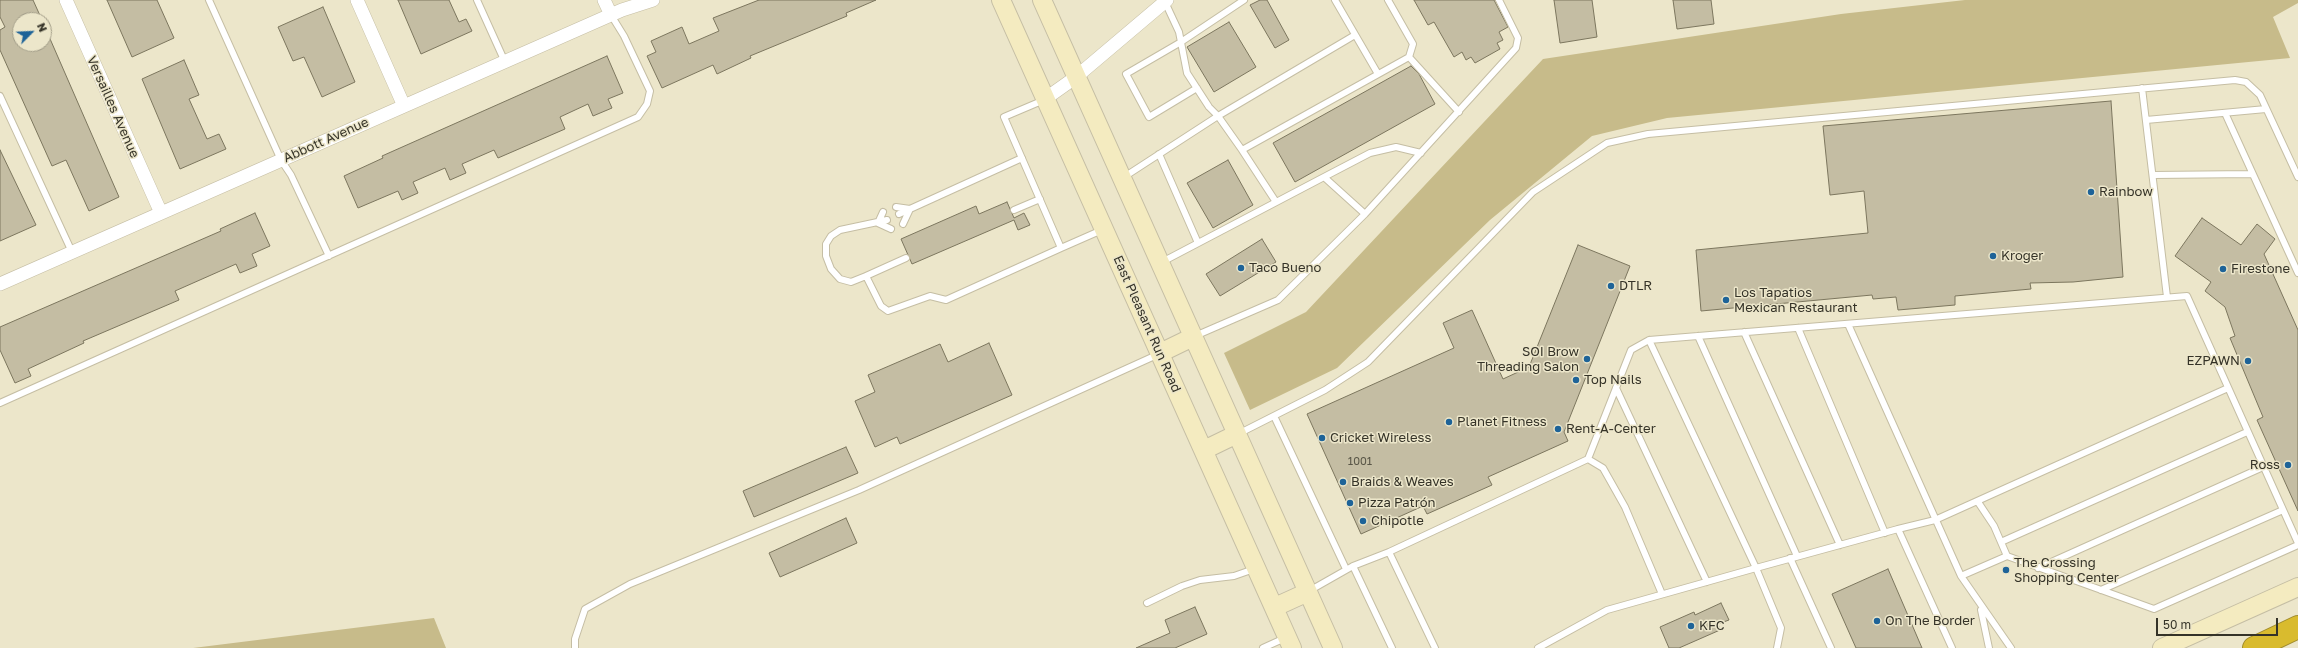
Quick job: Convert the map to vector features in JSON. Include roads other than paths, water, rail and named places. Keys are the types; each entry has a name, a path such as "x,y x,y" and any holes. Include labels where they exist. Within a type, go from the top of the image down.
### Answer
{"highway":[{"path":"2254,648 2298,627"}],"main road":[{"name":"East Pleasant Run Road","path":"1001,0 1290,642"},
{"path":"1042,0 1333,648"},
{"path":"1160,353 1193,337"},
{"path":"1204,450 1237,434"},
{"path":"2162,648 2298,587"},
{"path":"1275,607 1308,592"}],"street":[{"name":"Versailles Avenue","path":"66,0 161,213"},
{"path":"357,0 404,106"},
{"path":"604,0 611,15"},
{"name":"Abbott Avenue","path":"0,284 611,15 652,0"},
{"path":"1045,99 1076,77 1166,1"}],"lane":[{"path":"208,0 281,160 291,175 329,256"},
{"path":"476,0 504,62"},
{"path":"1197,88 1149,116 1126,74 1181,42 1244,0"},
{"path":"1335,0 1378,74"},
{"path":"1242,150 1409,57 1413,44 1388,0"},
{"path":"1193,337 1278,300 1364,214 1459,112 1516,48 1518,38 1499,0"},
{"path":"1166,1 1181,42 1187,72 1209,107 1218,116 1242,150 1276,202"},
{"path":"0,404 638,117 647,104 650,91 624,36 611,15"},
{"path":"1122,179 1218,116 1355,35"},
{"path":"1409,57 1459,112"},
{"path":"1237,434 1325,390 1368,362 1533,192 1607,143 1648,134 2235,80 2246,82 2260,95 2298,177"},
{"path":"2142,88 2167,297"},
{"path":"0,96 72,252"},
{"path":"1045,99 1004,117 1061,248"},
{"path":"2146,120 2266,109"},
{"path":"2225,113 2298,273"},
{"path":"1160,263 1370,153 1396,147 1421,153"},
{"path":"1158,154 1198,243"},
{"path":"899,214 1022,158"},
{"path":"2153,175 2252,174"},
{"path":"1324,177 1364,214"},
{"path":"1014,210 1040,199"},
{"path":"896,206 910,209"},
{"path":"903,224 910,209"},
{"path":"878,223 883,212"},
{"path":"887,220 840,230 831,236 826,244 826,256 831,269 840,279 851,282 906,258"},
{"path":"878,223 891,229"},
{"path":"866,276 881,306 888,310 930,296 946,300 1104,229"},
{"path":"1308,592 1346,569 1389,552 1588,459 1631,350 1649,340 2187,296 2298,544 2154,609 2007,556 1961,576"},
{"path":"1848,324 1961,576 2011,648"},
{"path":"1798,328 1885,533"},
{"path":"1744,332 1840,545"},
{"path":"1698,336 1797,556"},
{"path":"1649,340 1756,568 1781,628 1777,648"},
{"path":"575,648 575,639 585,608 630,584 859,490 1160,353"},
{"path":"1616,388 1707,582"},
{"path":"1538,648 1607,610 1797,556 1935,520 1978,502 2228,388"},
{"path":"1274,416 1346,569"},
{"path":"2001,542 2247,432"},
{"path":"1588,459 1603,468 1625,507 1662,594"},
{"path":"2038,568 2263,467"},
{"path":"1978,502 2001,542 2007,556"},
{"path":"2101,590 2283,510"},
{"path":"1898,529 1952,648"},
{"path":"1389,552 1435,648"},
{"path":"1790,558 1830,648"},
{"path":"1353,566 1392,648"},
{"path":"1148,603 1182,586 1200,580 1234,576 1257,568"},
{"path":"1981,606 1989,648"},
{"path":"1263,648 1290,642"}],"place":[{"name":"Rainbow","path":"2091,192"},
{"name":"Kroger","path":"1993,256"},
{"name":"Taco Bueno","path":"1241,268"},
{"name":"Firestone","path":"2223,269"},
{"name":"DTLR","path":"1611,286"},
{"name":"Los Tapatios Mexican Restaurant","path":"1726,300"},
{"name":"SOI Brow Threading Salon","path":"1587,359"},
{"name":"EZPAWN","path":"2248,361"},
{"name":"Top Nails","path":"1576,380"},
{"name":"Planet Fitness","path":"1449,422"},
{"name":"Rent-A-Center","path":"1558,429"},
{"name":"Cricket Wireless","path":"1322,438"},
{"name":"Ross","path":"2288,465"},
{"name":"Braids & Weaves","path":"1343,482"},
{"name":"Pizza Patrón","path":"1350,503"},
{"name":"Chipotle","path":"1363,521"},
{"name":"The Crossing Shopping Center","path":"2006,570"},
{"name":"On The Border","path":"1877,621"},
{"name":"KFC","path":"1691,626"}]}
